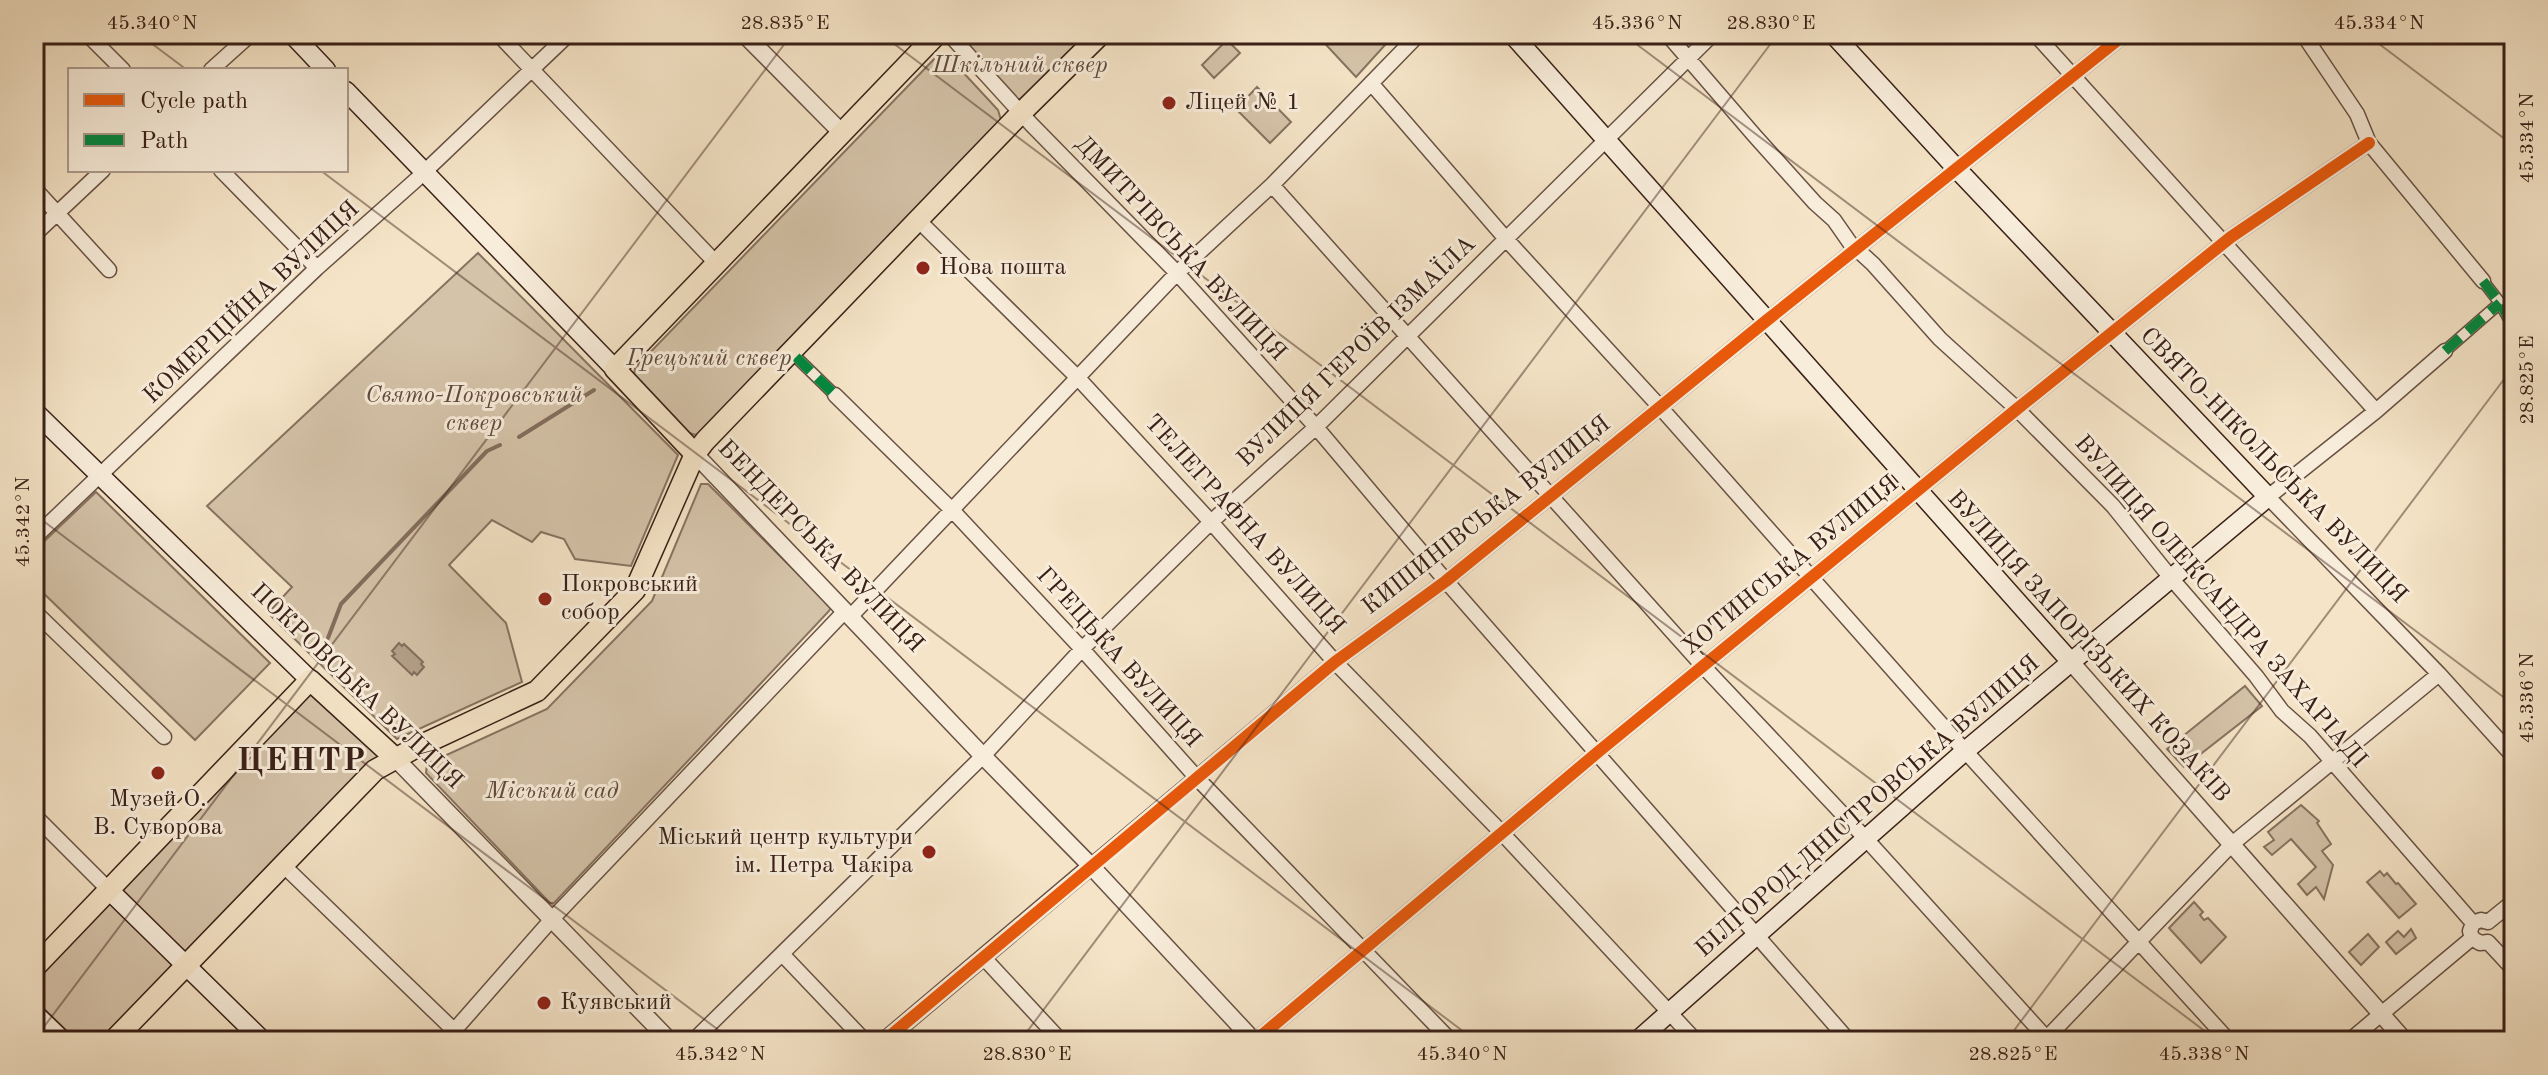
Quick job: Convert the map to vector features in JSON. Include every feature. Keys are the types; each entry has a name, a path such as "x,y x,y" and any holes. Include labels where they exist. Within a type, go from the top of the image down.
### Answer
{"main road":[{"path":"292,34 324,68"},
{"path":"615,369 937,34"},
{"path":"113,1041 375,770 537,691 635,590 695,454 790,351 1101,34"},
{"name":"ВУЛИЦЯ ЗАПОРІЗЬКИХ КОЗАКІВ","path":"1512,34 2071,662"},
{"name":"СВЯТО-НІКОЛЬСЬКА ВУЛИЦЯ","path":"1833,34 2268,497"},
{"name":"БЕНДЕРСЬКА ВУЛИЦЯ","path":"348,93 695,454"},
{"name":"ПОКРОВСЬКА ВУЛИЦЯ","path":"34,411 310,680 395,758"},
{"name":"БІЛГОРОД-ДНІСТРОВСЬКА ВУЛИЦЯ","path":"1637,1041 1965,751 2268,497"},
{"path":"34,968 310,680"},
{"path":"109,890 263,1041"},
{"path":"34,1013 63,1041"}],"street":[{"path":"87,34 121,68"},
{"path":"213,68 251,34"},
{"path":"498,34 716,263"},
{"name":"КОМЕРЦІЙНА ВУЛИЦЯ","path":"34,538 317,268 424,173 569,34"},
{"path":"744,34 842,133"},
{"name":"ДМИТРІВСЬКА ВУЛИЦЯ","path":"949,34 1021,113 1177,273 1316,427 1446,581 1849,1041"},
{"path":"283,865 455,1038 552,919 952,510 1177,273 1272,185 1419,34"},
{"name":"ВУЛИЦЯ ОЛЕКСАНДРА ЗАХАРІАДІ","path":"1667,34 1784,169 1946,345 2017,409 2113,506 2282,711 2310,736 2478,928"},
{"name":"ВУЛИЦЯ ГЕРОЇВ ІЗМАЇЛА","path":"693,1041 983,756 1082,649 1211,522 1316,427 1713,34"},
{"path":"2035,34 2376,411"},
{"name":"КИШИНІВСЬКА ВУЛИЦЯ","path":"884,1041 1335,662 1446,581 2125,34"},
{"path":"2303,34 2357,114 2369,143 2483,281 2514,328"},
{"path":"1371,83 1506,239 2229,1041"},
{"name":"ХОТИНСЬКА ВУЛИЦЯ","path":"1255,1041 1598,752 2017,409 2223,243 2369,143"},
{"path":"34,235 101,172"},
{"path":"223,172 317,268"},
{"path":"1272,185 1703,666 1867,840 2046,1040 2232,844 2439,674"},
{"path":"34,188 109,270"},
{"name":"ТЕЛЕГРАФНА ВУЛИЦЯ","path":"918,220 1078,378 1335,662 1502,833 1696,1041"},
{"name":"БІЛГОРОД-ДНІСТРОВСЬКА ВУЛИЦЯ","path":"2268,497 2376,411 2500,303"},
{"name":"ГРЕЦЬКА ВУЛИЦЯ","path":"796,357 952,510 1197,778 1451,1041"},
{"name":"БЕНДЕРСЬКА ВУЛИЦЯ","path":"695,454 1255,1041"},
{"name":"СВЯТО-НІКОЛЬСЬКА ВУЛИЦЯ","path":"2268,497 2439,674 2514,757"},
{"path":"34,611 164,737"},
{"name":"ВУЛИЦЯ ЗАПОРІЗЬКИХ КОЗАКІВ","path":"2071,662 2405,1041"},
{"name":"ПОКРОВСЬКА ВУЛИЦЯ","path":"395,758 670,1041"},
{"path":"34,815 109,890"},
{"path":"2349,1041 2478,928 2514,901"},
{"path":"2478,928 2480,943 2488,942 2514,970"},
{"path":"783,955 865,1041"},
{"path":"984,958 1061,1041"}],"green space":[{"name":"Шкільний сквер","path":"949,34 1090,34 1021,113"},
{"path":"1316,34 1395,34 1356,77"},
{"path":"1227,40 1240,53 1214,78 1202,65"},
{"name":"Грецький сквер","path":"940,53 947,55 998,110 1001,120 700,436 689,433 634,375 635,368"},
{"path":"1257,87 1291,122 1270,143 1236,109"},
{"name":"Свято-Покровський сквер","path":"478,253 678,455 631,566 575,559 564,539 541,532 532,542 492,520 449,565 506,623 522,682 397,739 268,613 292,587 207,506"},
{"name":"Міський сад","path":"701,484 708,484 831,607 554,903 550,903 426,773 427,764 547,709 652,601"},
{"path":"96,492 270,663 195,740 34,584 34,551"},
{"path":"2245,686 2262,706 2184,767 2167,749"},
{"path":"311,694 379,756 99,1041 77,1041 34,999 34,982"},
{"path":"2301,805 2319,821 2317,823 2331,844 2322,851 2333,865 2324,899 2316,887 2307,895 2298,884 2316,867 2291,839 2272,855 2264,847 2274,840 2268,832"},
{"path":"2380,871 2398,883 2416,904 2399,918 2367,882"},
{"path":"2194,902 2203,912 2200,915 2204,920 2208,918 2226,937 2201,963 2169,928"},
{"path":"2411,929 2416,938 2396,954 2386,942 2398,931 2404,937"},
{"path":"2368,934 2379,947 2361,965 2349,952"}],"shaded area":[{"path":"399,643 423,662 424,667 417,675 414,672 412,675 392,656"}],"waterway":[{"path":"519,437 594,390"},
{"path":"328,638 341,604 487,451 500,445"}],"railway":[{"path":"2511,34 2514,67"}],"marked path":[{"path":"2483,281 2514,328"},
{"path":"2445,351 2500,303"},
{"path":"796,357 835,395"}],"cycle path":[{"path":"884,1041 1335,662 1446,581 2125,34"},
{"path":"1255,1041 1598,752 2017,409 2231,237 2369,143"}],"place":[{"name":"Ліцей № 1","path":"1169,103"},
{"name":"Нова пошта","path":"923,268"},
{"name":"Покровський собор","path":"545,599"},
{"name":"Музей О. В. Суворова","path":"158,773"},
{"name":"Міський центр культури ім. Петра Чакіра","path":"929,852"},
{"name":"Куявський","path":"544,1003"}],"district":[{"name":"ЦЕНТР","path":"302,762"}]}
